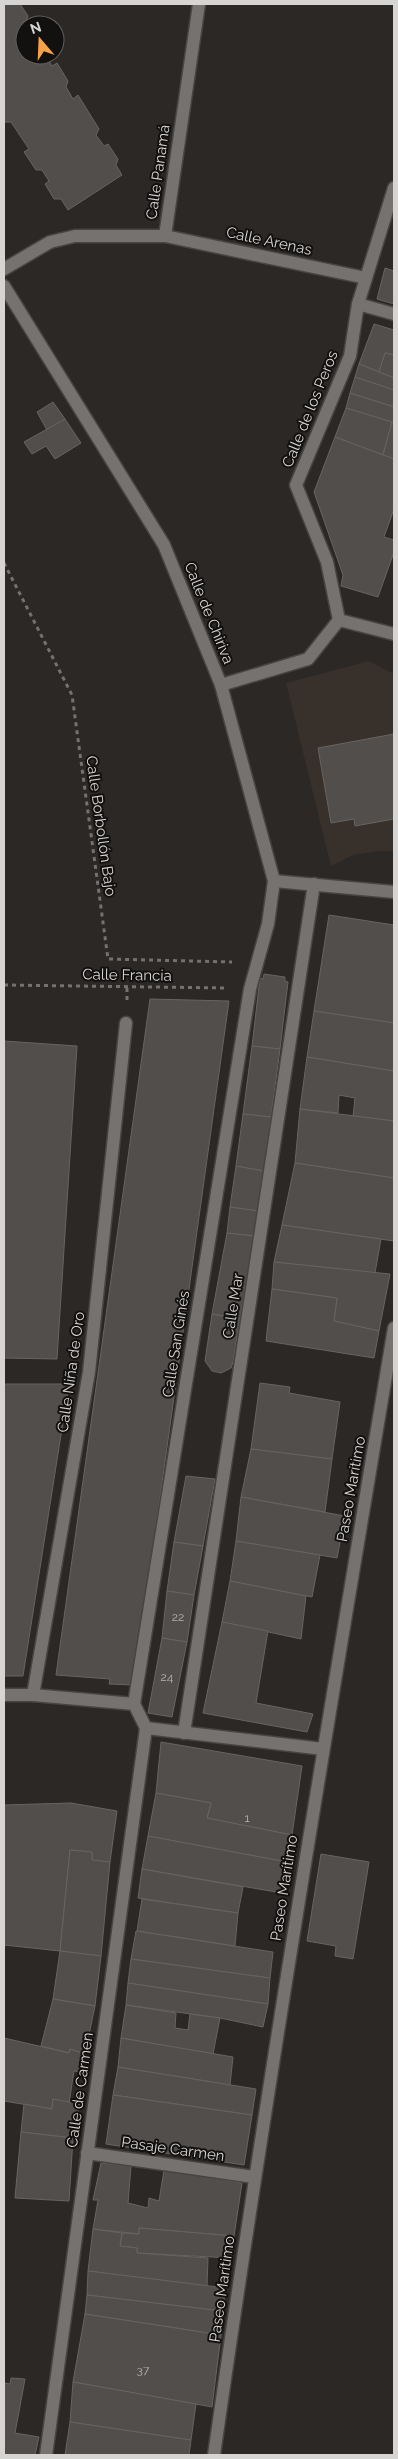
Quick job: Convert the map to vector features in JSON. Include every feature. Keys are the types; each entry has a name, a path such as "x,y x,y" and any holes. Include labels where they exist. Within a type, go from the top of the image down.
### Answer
{"street":[{"name":"Calle Panamá","path":"4,269 50,242 74,236 165,236 200,4"},
{"name":"Calle de los Peros","path":"338,620 327,562 296,485 350,356 358,304 394,188"},
{"name":"Calle Arenas","path":"165,236 366,278"},
{"name":"Calle de Chiriva","path":"4,286 164,545 221,685 274,881 268,924 250,989"},
{"path":"358,304 394,314"},
{"path":"221,685 308,659 338,620 394,634"},
{"path":"274,881 394,892"},
{"name":"Calle Mar","path":"184,1733 314,884"},
{"name":"Calle San Ginés","path":"134,1704 250,989"},
{"name":"Calle Niña de Oro","path":"33,1695 89,1372 126,1023"},
{"name":"Paseo Marítimo","path":"214,2455 254,2178 323,1749 394,1328"},
{"path":"4,1695 33,1695 134,1704 146,1728 323,1749"},
{"name":"Calle de Carmen","path":"46,2455 146,1728"},
{"name":"Pasaje Carmen","path":"87,2153 254,2178"}],"path":[{"name":"Calle Borbollón Bajo","path":"4,563 72,695 108,959 257,962"},
{"name":"Calle Francia","path":"4,985 250,989"}],"shaded area":[{"path":"369,661 394,674 394,851 353,855 331,866 286,683"}],"building":[{"path":"4,4 20,4 27,15 15,15 15,65 58,65 68,81 66,87 73,99 78,95 99,129 96,135 104,146 108,144 118,159 116,165 122,175 68,210 61,199 54,199 45,184 49,181 42,170 36,170 24,152 29,149 11,122 5,122"},
{"path":"385,268 394,271 394,304 377,299"},
{"path":"374,324 394,330 394,355 385,353 379,372 359,364"},
{"path":"385,353 394,355 394,378 379,372"},
{"path":"359,364 394,378 394,390 355,377"},
{"path":"355,377 394,390 394,407 350,393"},
{"path":"350,393 394,407 394,423 346,408"},
{"path":"53,402 65,419 47,430 37,412"},
{"path":"346,408 392,422 383,455 335,437"},
{"path":"65,419 81,443 55,459 46,446 32,454 24,442"},
{"path":"392,422 394,423 394,459 383,455"},
{"path":"335,437 394,459 394,509 384,537 394,540 394,552 378,597 341,586 343,575 314,492"},
{"path":"394,734 394,819 355,826 354,819 331,823 318,748"},
{"path":"329,915 394,925 394,1023 314,1011"},
{"path":"264,974 285,977 285,981 288,982 280,1049 252,1046 260,978 263,979"},
{"path":"150,999 229,1001 134,1685 109,1684 110,1679 56,1675"},
{"path":"314,1011 394,1023 394,1071 307,1057"},
{"path":"4,1041 77,1046 57,1359 4,1358"},
{"path":"252,1046 280,1049 271,1117 243,1114"},
{"path":"307,1057 394,1071 394,1121 353,1116 355,1098 339,1095 338,1113 300,1109"},
{"path":"300,1109 394,1121 394,1178 295,1163"},
{"path":"243,1114 271,1117 264,1171 236,1166"},
{"path":"295,1163 394,1178 394,1241 282,1225"},
{"path":"236,1166 264,1171 258,1211 230,1207"},
{"path":"230,1207 258,1211 254,1236 227,1233"},
{"path":"282,1225 381,1239 375,1273 274,1262"},
{"path":"227,1233 254,1236 240,1319 212,1314"},
{"path":"274,1262 390,1274 379,1331 334,1321 337,1298 272,1289"},
{"path":"272,1289 337,1298 334,1321 379,1331 374,1358 266,1341"},
{"path":"212,1314 240,1319 231,1368 221,1373 212,1371 205,1361"},
{"path":"260,1383 290,1387 289,1393 340,1402 332,1459 251,1449"},
{"path":"4,1384 69,1384 23,1676 4,1676"},
{"path":"251,1449 332,1459 325,1512 241,1497"},
{"path":"186,1476 215,1479 203,1546 174,1542"},
{"path":"241,1497 345,1516 337,1558 236,1541"},
{"path":"236,1541 320,1555 312,1597 230,1581"},
{"path":"174,1542 203,1546 194,1595 167,1591"},
{"path":"230,1581 306,1596 301,1639 222,1622"},
{"path":"167,1591 194,1595 187,1642 162,1638"},
{"path":"222,1622 268,1631 256,1703 313,1714 307,1732 203,1713"},
{"path":"162,1638 187,1642 172,1717 148,1713"},
{"path":"161,1742 302,1766 292,1835 207,1818 211,1803 156,1793"},
{"path":"156,1793 211,1803 207,1818 292,1835 287,1862 148,1836"},
{"path":"71,1803 117,1811 110,1862 92,1860 92,1852 70,1850 60,1951 4,1945 4,1805"},
{"path":"148,1836 287,1862 282,1893 142,1869"},
{"path":"70,1850 92,1852 92,1860 110,1862 101,1956 60,1951"},
{"path":"321,1854 369,1862 353,1959 335,1956 336,1946 307,1941"},
{"path":"142,1869 243,1887 238,1913 138,1898"},
{"path":"142,1899 238,1913 235,1946 137,1931"},
{"path":"136,1931 273,1952 270,1978 131,1959"},
{"path":"60,1951 101,1956 95,2006 53,1999"},
{"path":"131,1959 270,1978 268,2004 128,1983"},
{"path":"128,1983 268,2004 263,2027 220,2018 126,2005"},
{"path":"53,1999 95,2006 85,2054 70,2049 69,2053 41,2046"},
{"path":"126,2005 176,2013 175,2028 188,2030 190,2014 220,2018 213,2054 121,2038"},
{"path":"4,2038 69,2053 70,2049 85,2054 83,2072 74,2071 69,2103 53,2099 52,2109 4,2101"},
{"path":"121,2038 233,2057 230,2085 118,2067"},
{"path":"118,2067 256,2089 252,2115 113,2095"},
{"path":"113,2095 252,2115 244,2165 106,2144"},
{"path":"53,2099 80,2104 73,2138 21,2132 24,2104 52,2109"},
{"path":"21,2132 73,2138 69,2201 15,2198"},
{"path":"101,2163 131,2166 128,2203 148,2208 149,2198 159,2201 164,2170 242,2183 234,2236 139,2228 139,2234 93,2229 98,2200 93,2200"},
{"path":"139,2228 234,2236 231,2258 137,2253 137,2248 120,2246 122,2233 139,2234"},
{"path":"93,2229 122,2233 120,2246 137,2248 137,2253 208,2258 207,2286 88,2271"},
{"path":"88,2271 226,2288 222,2311 87,2295"},
{"path":"87,2295 222,2311 221,2335 85,2314"},
{"path":"85,2314 221,2335 212,2407 73,2382"},
{"path":"11,2378 25,2379 15,2433 39,2437 35,2455 4,2455 4,2383 10,2384"},
{"path":"73,2382 196,2404 191,2440 70,2422"},
{"path":"70,2422 191,2440 189,2455 65,2455"}]}
